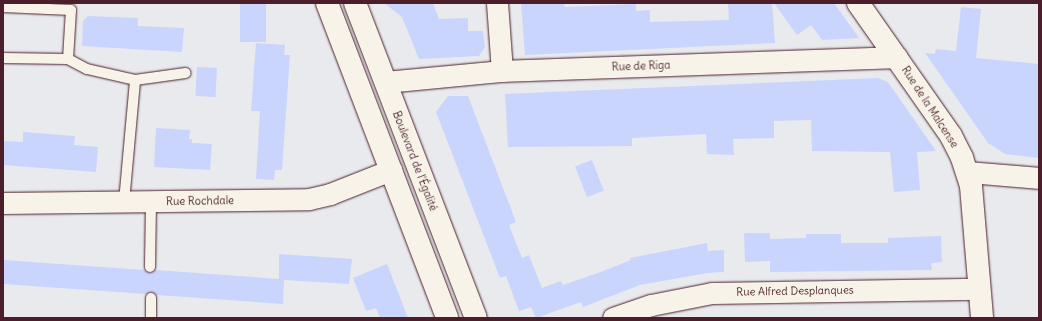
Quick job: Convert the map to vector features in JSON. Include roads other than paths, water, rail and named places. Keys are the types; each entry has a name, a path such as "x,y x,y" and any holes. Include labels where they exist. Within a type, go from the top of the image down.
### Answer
{"main road":[{"path":"327,3 447,318"},
{"name":"Boulevard de l'Égalité","path":"355,3 476,318"},
{"name":"Rue de la Malcense","path":"858,3 951,136 968,172 974,210 982,318"}],"street":[{"path":"497,3 502,71"},
{"name":"Rue de Riga","path":"385,82 502,71 897,57"},
{"name":"Rue Rochdale","path":"3,203 309,199 330,194 391,170"},
{"path":"968,172 1039,178"},
{"name":"Rue Alfred Desplanques","path":"613,318 651,305 712,293 979,289"}],"lane":[{"path":"3,7 71,10 68,59"},
{"path":"3,58 68,59 87,69 134,80 186,73"},
{"path":"124,202 134,80"},
{"path":"150,267 151,201"},
{"path":"151,298 151,318"}]}
